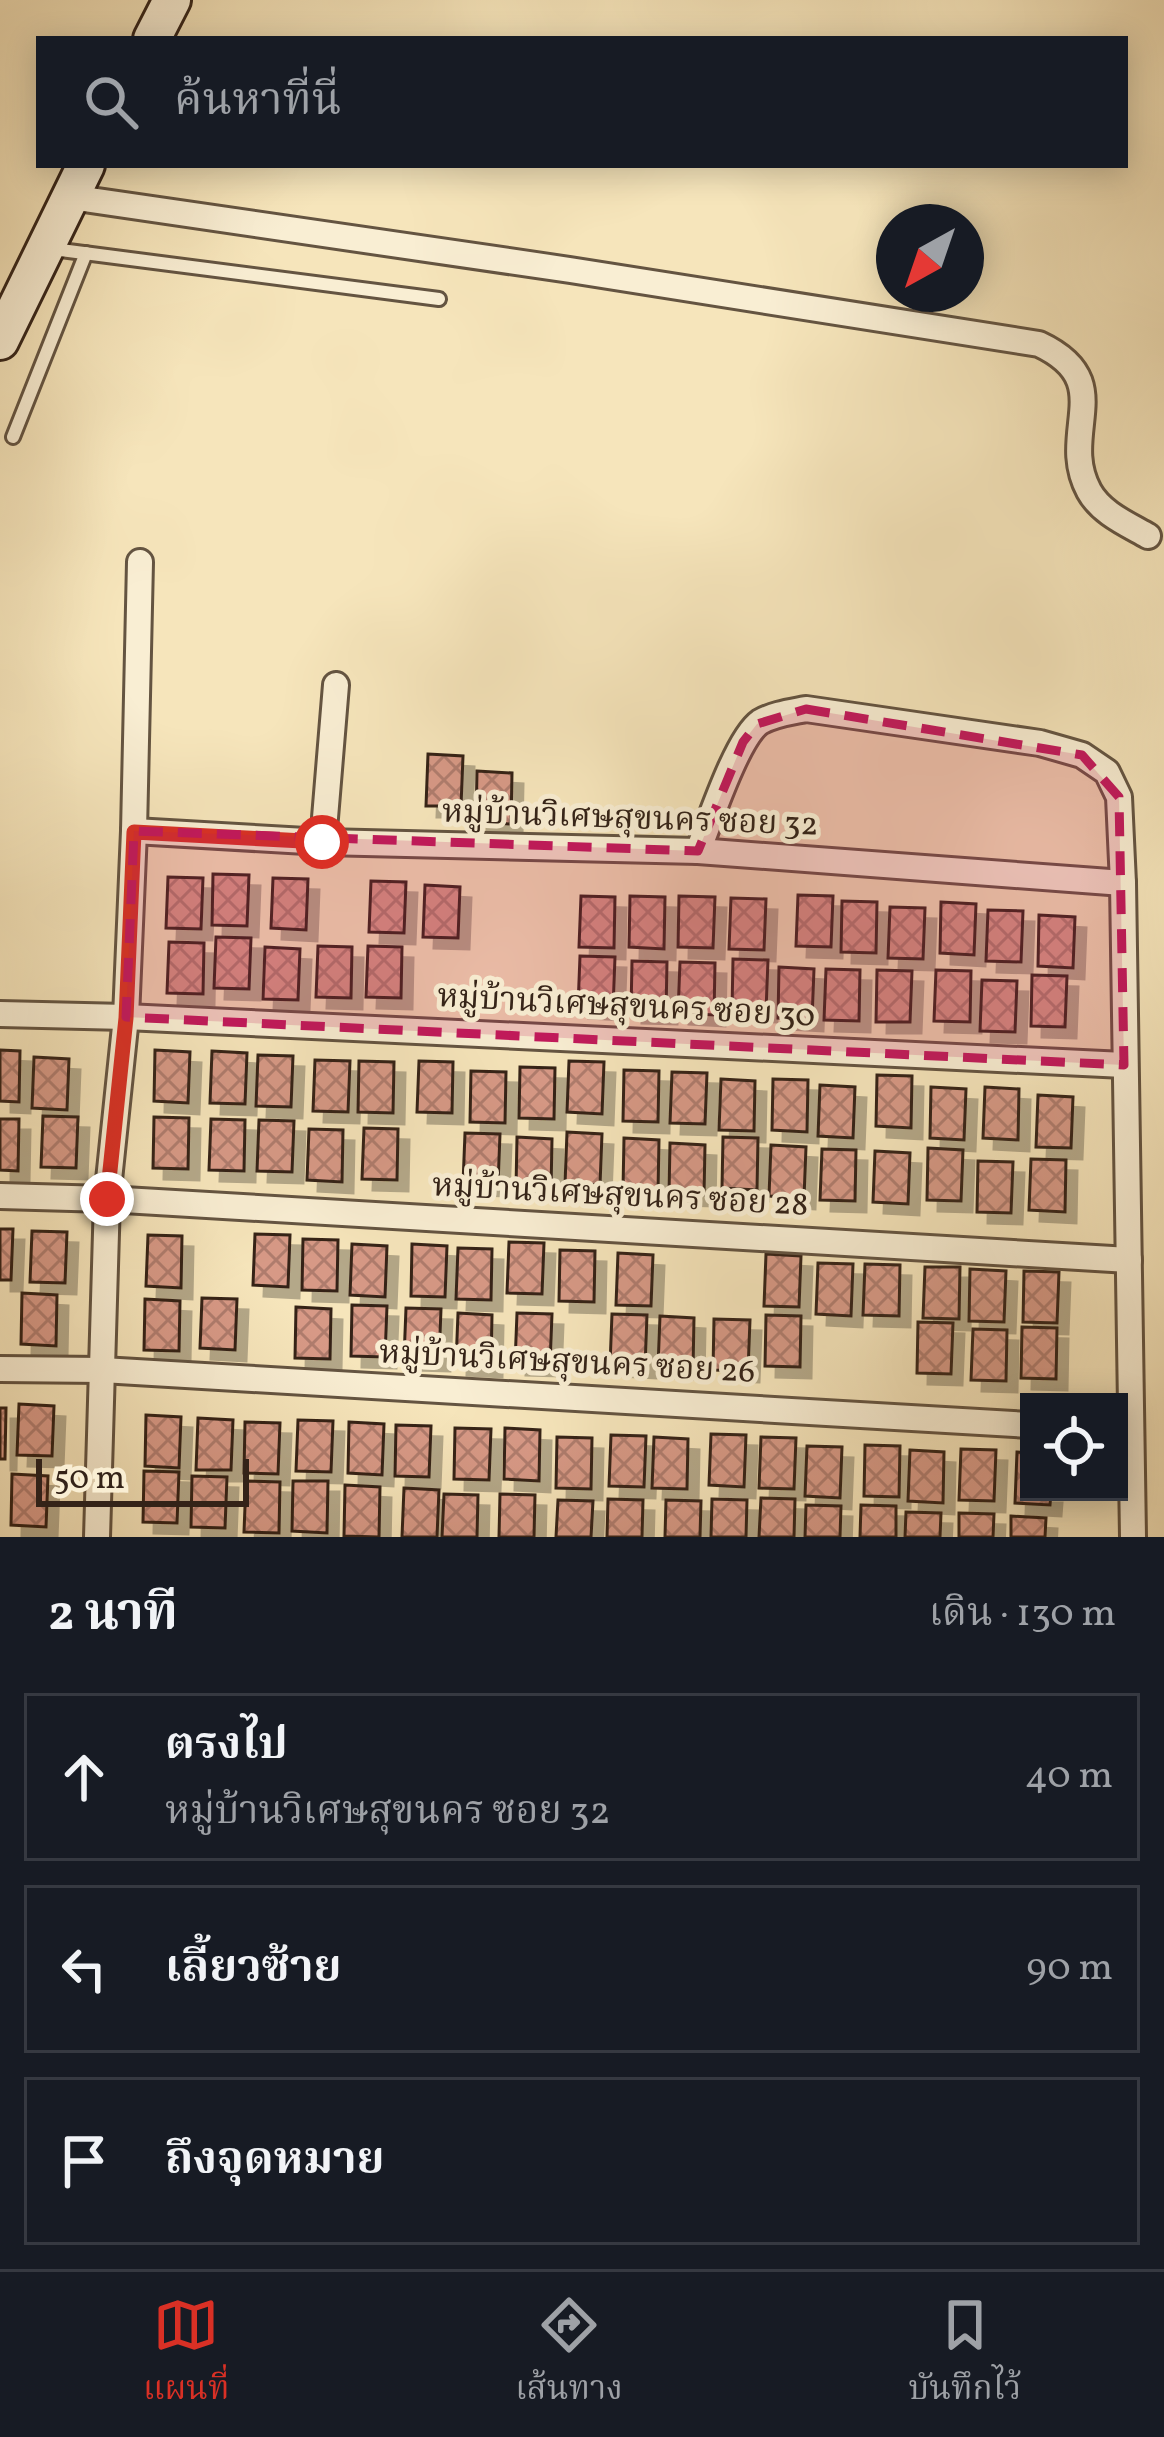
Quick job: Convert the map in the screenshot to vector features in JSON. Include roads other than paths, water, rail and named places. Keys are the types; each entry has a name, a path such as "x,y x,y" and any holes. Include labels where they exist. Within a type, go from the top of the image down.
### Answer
{"street":[{"path":"154,36 172,0"},
{"path":"0,341 78,181 570,270 1040,344 1063,355 1082,386 1079,463 1089,491 1102,509 1148,536"},
{"path":"97,1537 107,1199 126,1018 140,562"},
{"path":"322,842 336,685"},
{"path":"698,850 742,742 758,724 774,716 806,710 1040,742 1082,755 1107,772 1119,797 1123,883 1129,1261 1126,1393"},
{"name":"หมู่บ้านวิเศษสุขนคร ซอย 32","path":"134,832 322,842 698,850 1123,883"},
{"name":"หมู่บ้านวิเศษสุขนคร ซอย 30","path":"0,1014 1124,1065"},
{"name":"หมู่บ้านวิเศษสุขนคร ซอย 28","path":"0,1196 1129,1261"},
{"name":"หมู่บ้านวิเศษสุขนคร ซอย 26","path":"0,1369 102,1370 1020,1424"},
{"path":"1128,1470 1133,1537"}],"lane":[{"path":"44,248 439,299"},
{"path":"13,437 86,254"}]}
